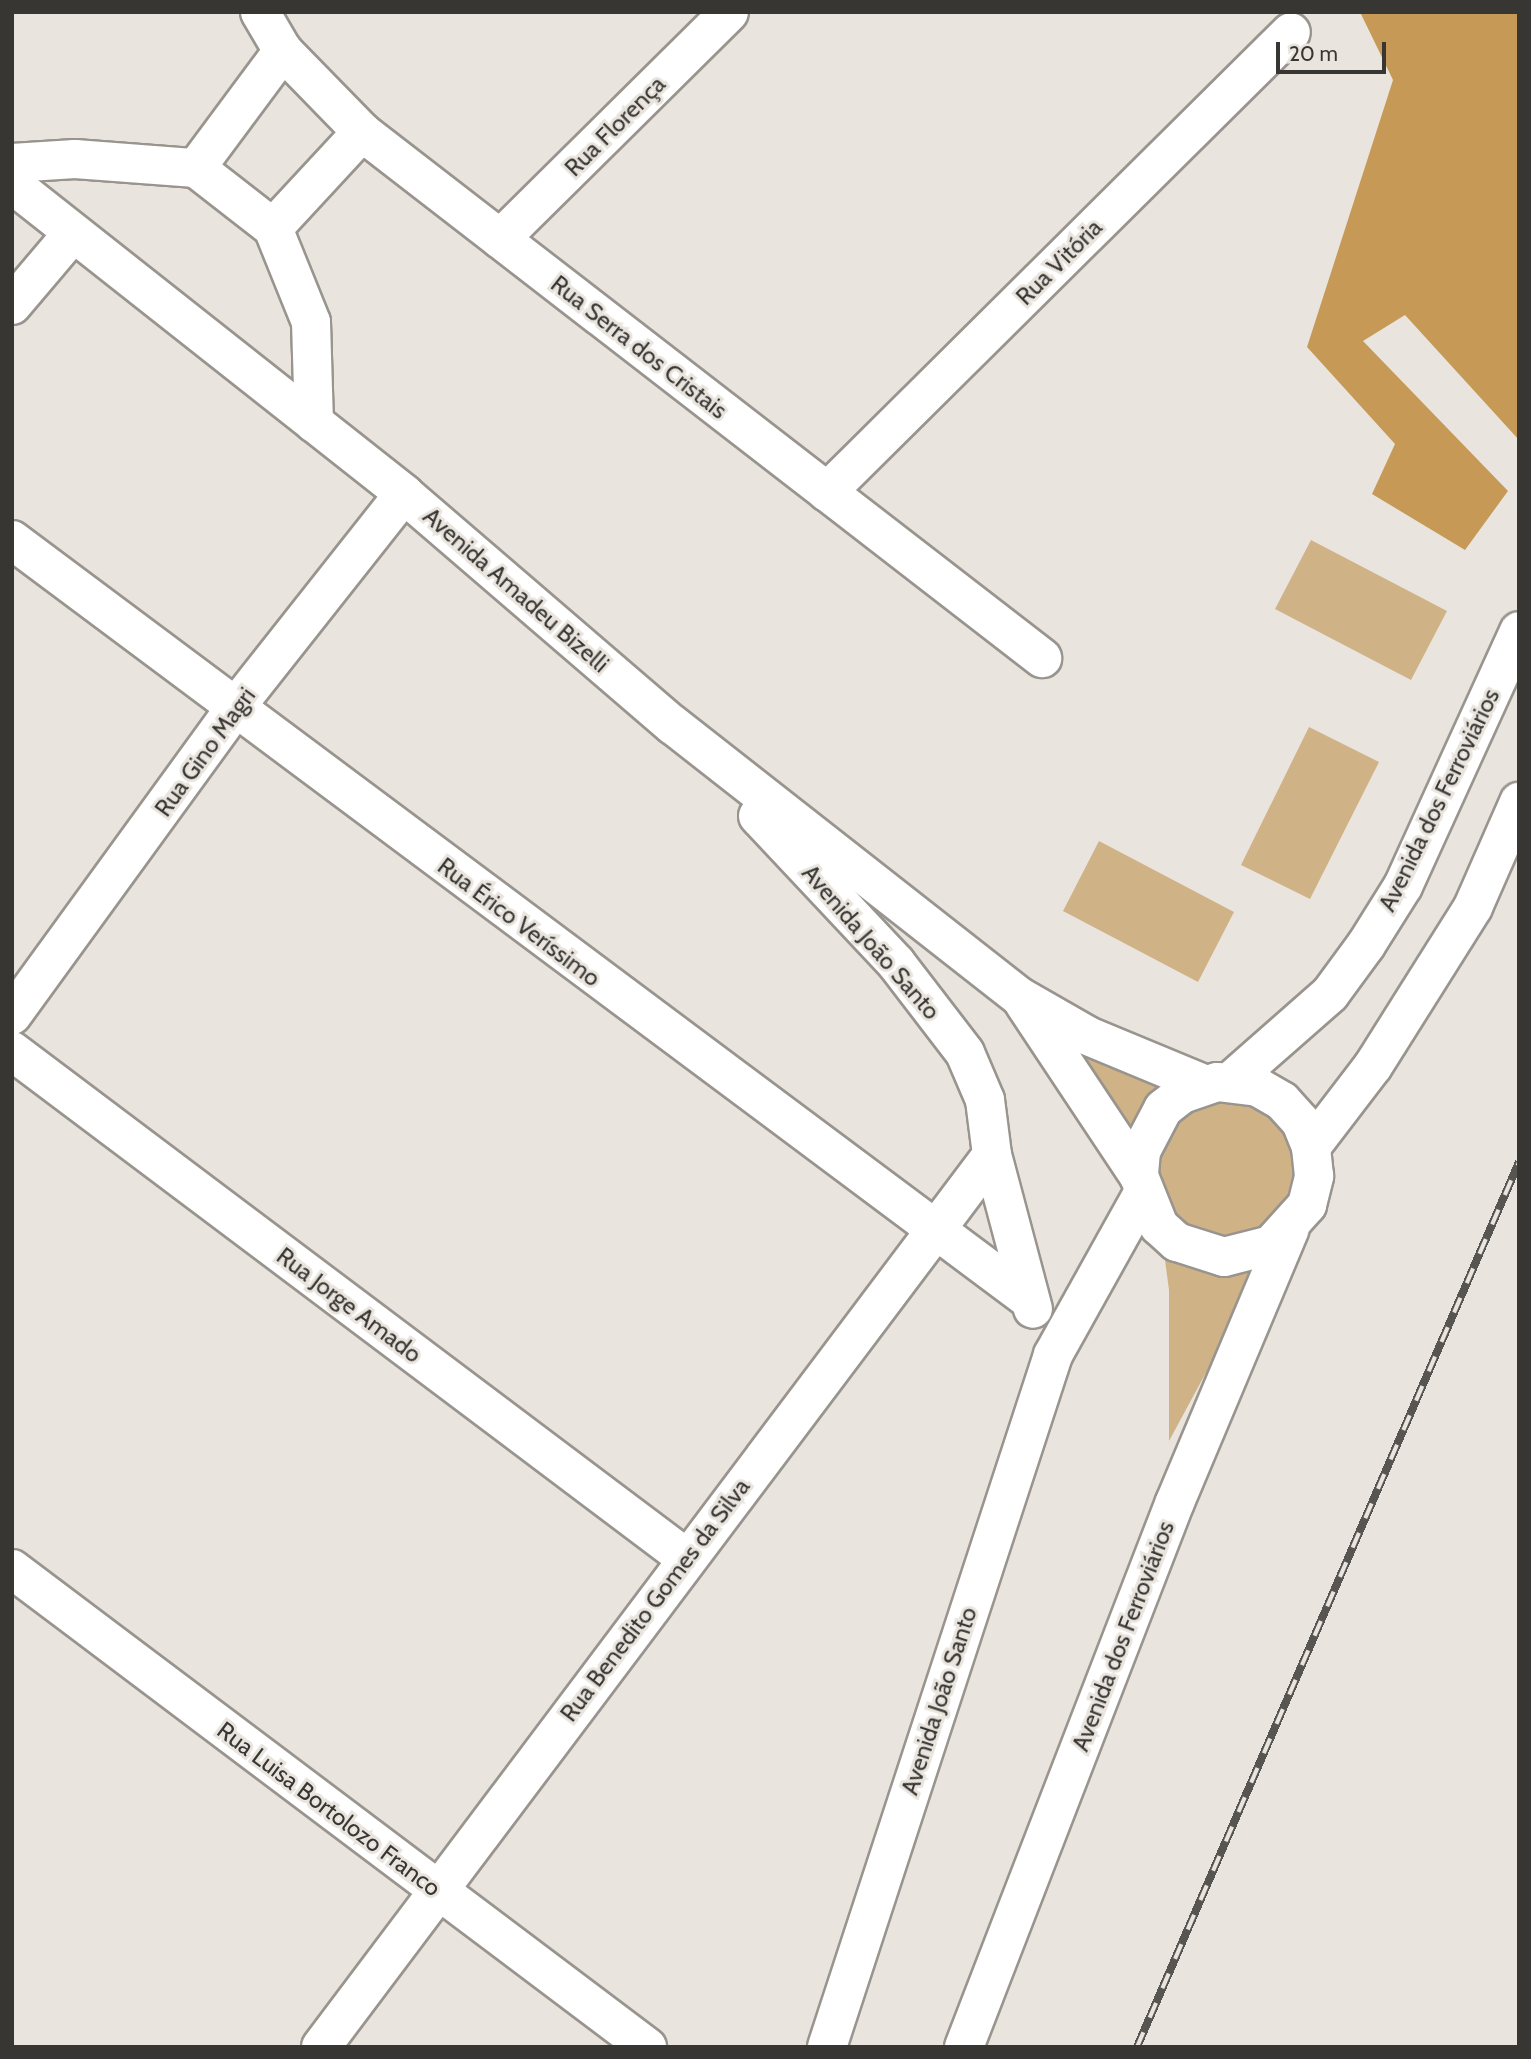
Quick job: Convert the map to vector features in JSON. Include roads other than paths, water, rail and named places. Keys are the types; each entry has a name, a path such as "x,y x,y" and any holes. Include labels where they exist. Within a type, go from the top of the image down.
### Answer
{"street":[{"name":"Rua Serra dos Cristais","path":"260,12 283,51 362,132 1042,658"},
{"name":"Rua Florença","path":"500,239 729,12"},
{"name":"Rua Vitória","path":"827,492 1291,32"},
{"path":"196,169 283,51"},
{"path":"273,228 362,132"},
{"path":"12,163 75,159 196,169 273,228 311,321 314,423"},
{"name":"Avenida Amadeu Bizelli","path":"12,184 404,494 673,725 1020,997"},
{"path":"12,305 73,233"},
{"name":"Rua Gino Magri","path":"12,1015 234,709 404,494"},
{"name":"Rua Érico Veríssimo","path":"12,540 234,709 932,1230 1030,1300"},
{"name":"Avenida dos Ferroviários","path":"1218,1083 1330,994 1366,945 1403,886 1519,631"},
{"name":"Avenida João Santo","path":"673,725 896,963 965,1054 985,1100 992,1155 1030,1300 1053,1355"},
{"path":"1311,1147 1373,1066 1473,907 1519,802"},
{"path":"1020,997 1088,1036 1218,1083 1282,1101 1301,1122 1311,1147 1314,1176 1307,1205 1290,1229 1248,1254 1212,1254 1178,1242 1159,1226 1141,1184 1020,997"},
{"name":"Rua Jorge Amado","path":"12,1051 686,1558"},
{"path":"1141,1184 1140,1151 1163,1109 1218,1083"},
{"name":"Rua Benedito Gomes da Silva","path":"321,2047 932,1230 992,1155"},
{"name":"Avenida João Santo","path":"827,2047 1053,1355 1141,1184"},
{"name":"Avenida dos Ferroviários","path":"964,2047 1175,1502 1290,1229"},
{"name":"Rua Luisa Bortolozo Franco","path":"12,1569 647,2047"}],"railway":[{"path":"1137,2047 1519,1162"}]}
